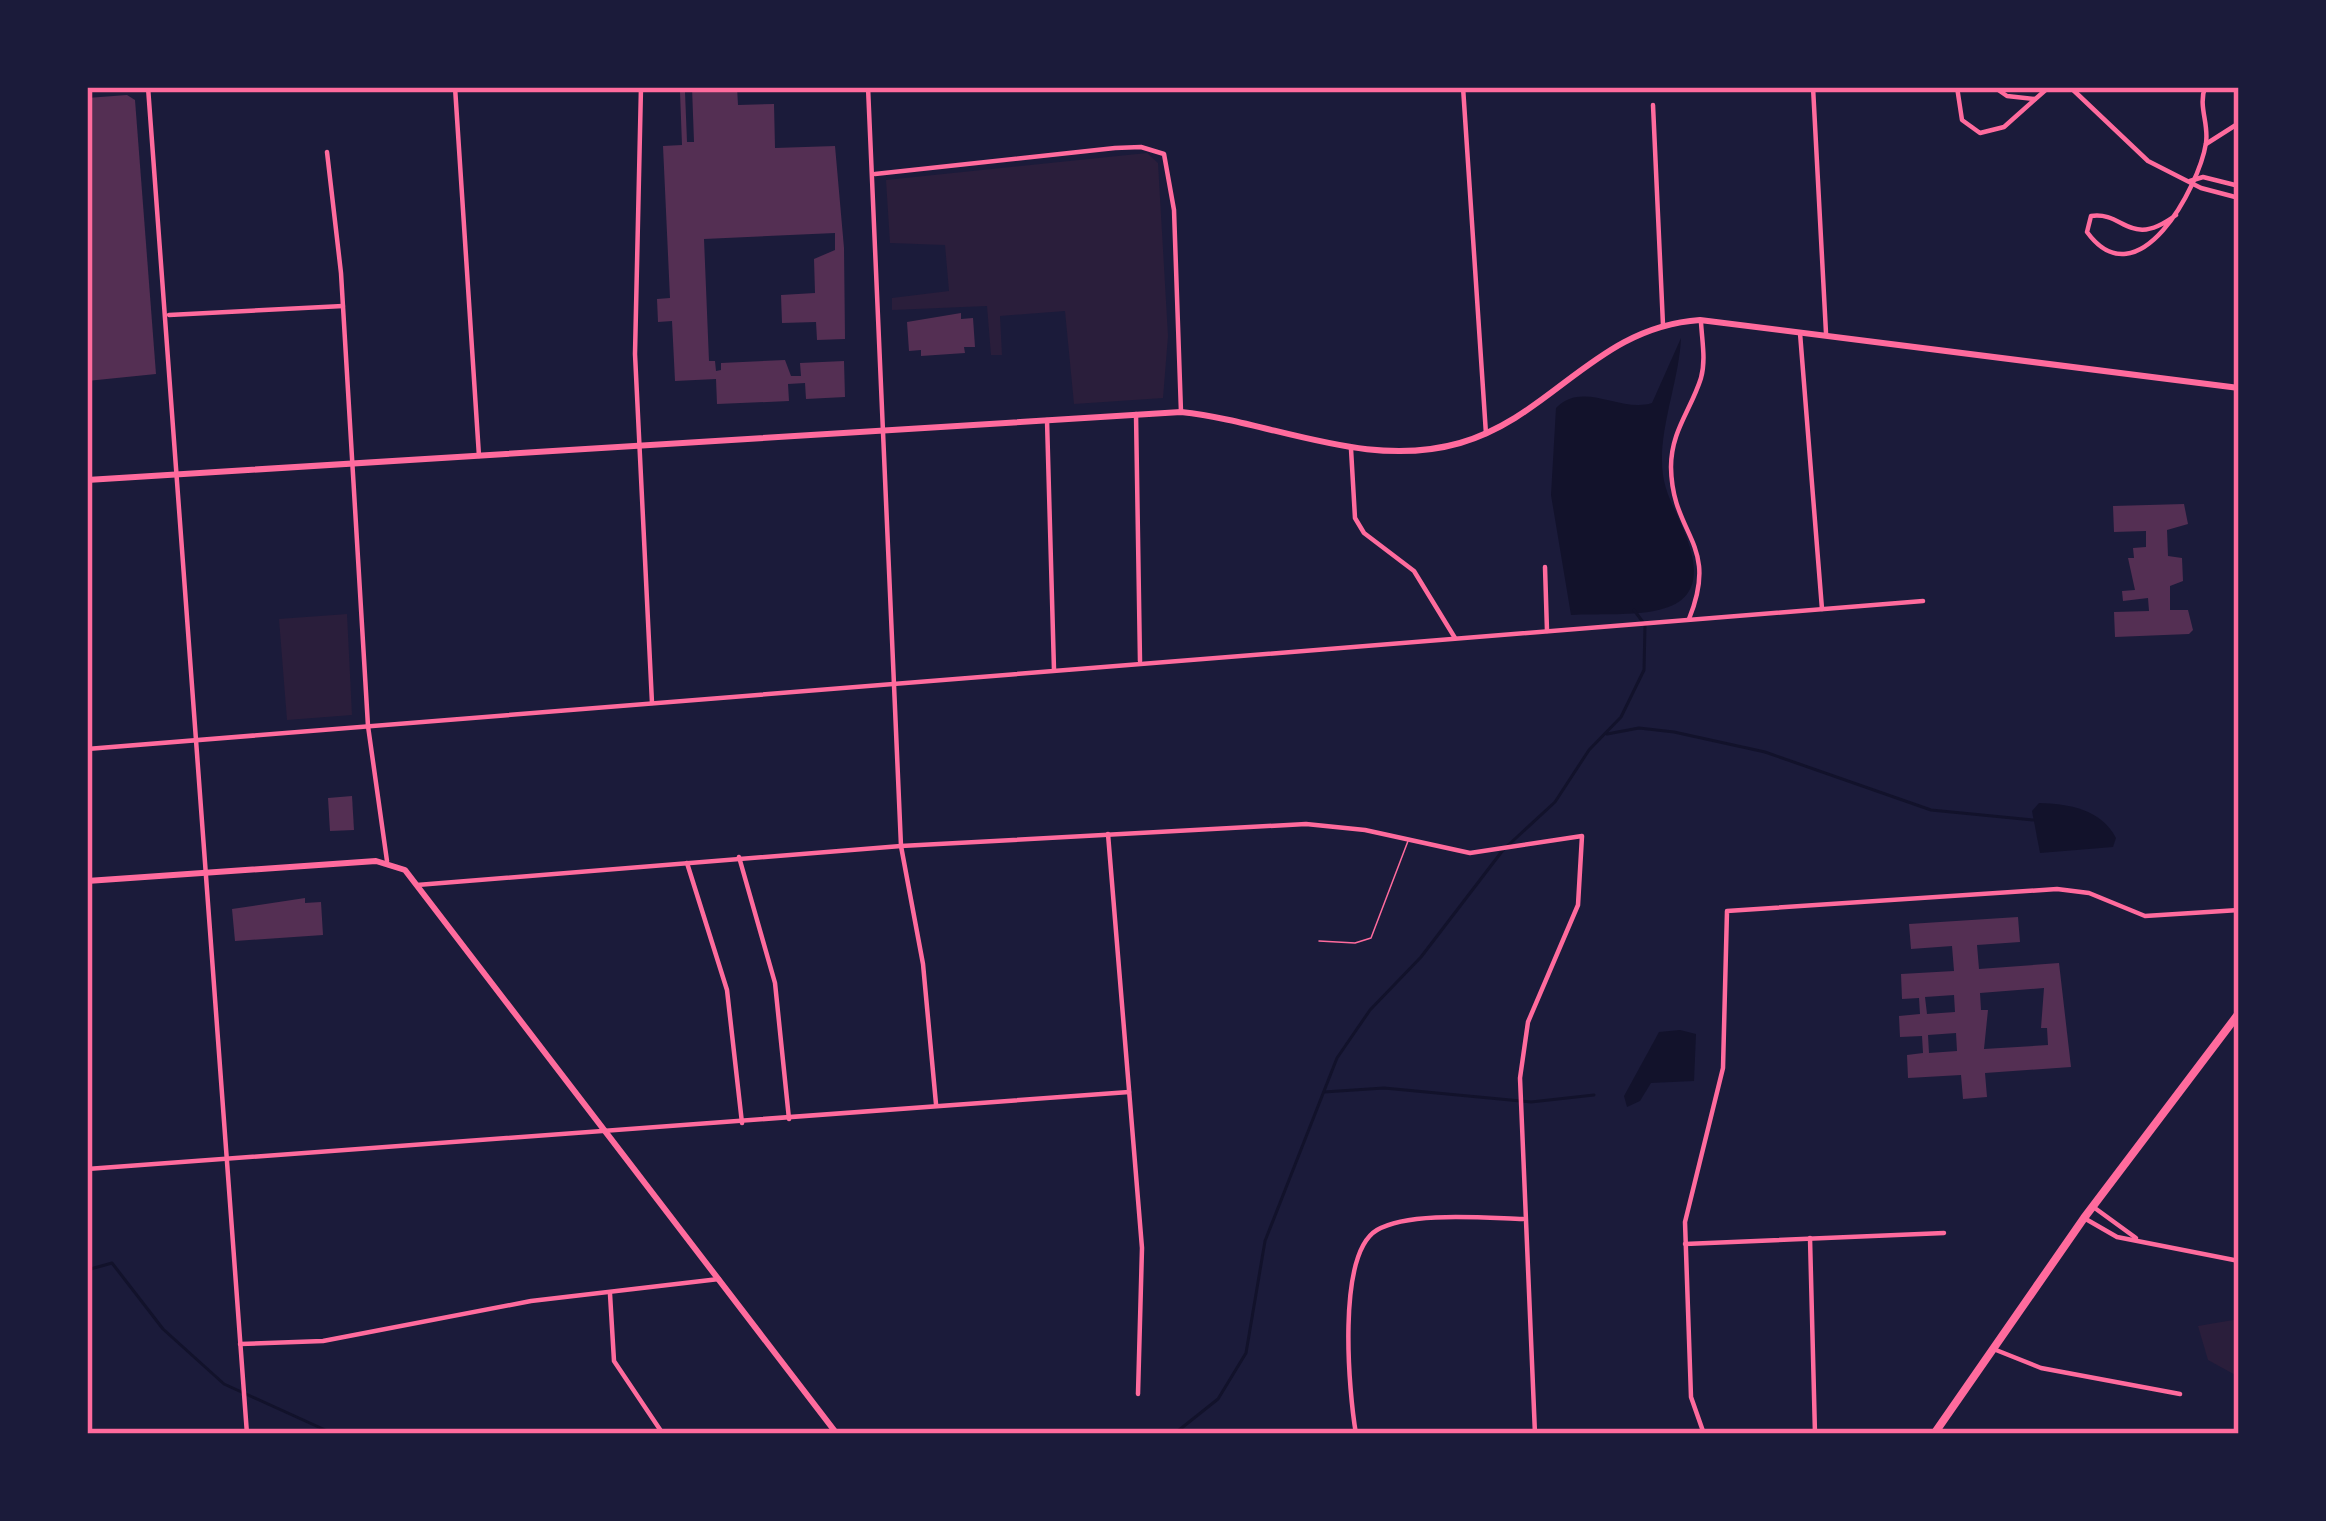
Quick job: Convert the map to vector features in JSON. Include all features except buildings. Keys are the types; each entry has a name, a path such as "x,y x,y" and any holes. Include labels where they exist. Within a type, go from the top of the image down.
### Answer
{"highway":[{"path":"1934,1434 2092,1206 2239,1013"}],"street":[{"path":"148,87 247,1434"},
{"path":"455,87 479,456"},
{"path":"641,87 639,445 652,703"},
{"path":"868,87 902,846 923,964 936,1106"},
{"path":"1463,87 1486,434"},
{"path":"1813,87 1826,333"},
{"path":"1957,87 1962,120 1980,133 2004,127 2049,87"},
{"path":"1994,87 2007,96 2036,99"},
{"path":"2070,87 2148,161 2239,198"},
{"path":"2176,215 2147,230 2117,225 2099,214 2091,216 2087,232 2108,250 2126,253 2149,247 2176,215 2206,144 2201,100 2205,87"},
{"path":"1653,105 1663,325"},
{"path":"2206,144 2239,123"},
{"path":"872,174 1115,148 1141,147 1164,154 1174,210 1181,412"},
{"path":"327,152 343,306 368,726 387,862"},
{"path":"2190,181 2204,177 2239,186"},
{"path":"167,315 343,306"},
{"path":"87,480 1181,412 1351,448 1417,451 1486,434 1532,407 1602,350 1663,325 1700,320 2239,388"},
{"path":"1689,619 1702,586 1702,565 1674,497 1671,466 1674,435 1700,382 1700,320"},
{"path":"1800,330 1822,609"},
{"path":"1136,414 1140,661"},
{"path":"1047,420 1054,670"},
{"path":"1351,448 1354,518 1364,532 1414,571 1455,638"},
{"path":"1545,567 1547,631"},
{"path":"87,748 1923,601"},
{"path":"417,885 739,857 1306,824 1470,853 1582,836 1572,923 1528,1022 1520,1078 1535,1434"},
{"path":"1108,834 1142,1248 1138,1394"},
{"path":"739,857 775,983 789,1119"},
{"path":"87,881 387,862 405,870 837,1434"},
{"path":"688,862 727,990 742,1123"},
{"path":"1704,1434 1691,1397 1685,1222 1723,1068 1727,911 2057,889 2089,893 2145,916 2239,910"},
{"path":"87,1169 1129,1092"},
{"path":"2092,1206 2136,1238"},
{"path":"2084,1218 2117,1237 2239,1261"},
{"path":"1356,1434 1348,1376 1351,1302 1363,1244 1374,1231 1396,1222 1524,1219"},
{"path":"1685,1244 1944,1234"},
{"path":"1810,1238 1815,1434"},
{"path":"240,1344 322,1342 531,1300 719,1280"},
{"path":"610,1294 614,1361 663,1434"},
{"path":"1991,1347 2041,1368 2180,1394"}],"lane":[{"path":"1319,941 1355,943 1371,938 1408,840"}],"shaded area":[{"path":"1147,153 1158,163 1168,336 1163,398 1074,404 1065,311 1000,316 1002,355 991,355 987,306 892,310 892,298 949,291 945,245 890,243 886,180"},
{"path":"1681,338 1662,459 1667,491 1694,565 1691,586 1681,600 1664,608 1571,615 1551,495 1556,408 1578,397 1652,403"},
{"path":"347,614 352,715 287,720 279,619"},
{"path":"2039,803 2093,814 2110,828 2116,838 2113,847 2040,853 2032,811"},
{"path":"1659,1032 1696,1034 1694,1081 1651,1083 1640,1101 1627,1107 1624,1096"},
{"path":"2239,1319 2239,1377 2208,1360 2198,1326"}],"waterway":[{"path":"1174,1434 1218,1399 1246,1353 1265,1241 1337,1058 1370,1010 1421,957 1503,850 1555,802 1589,750 1621,717 1644,670 1645,625 1634,610"},
{"path":"1607,734 1639,728 1674,732 1765,752 1931,810 2033,820"},
{"path":"1324,1092 1384,1088 1531,1102 1594,1095"},
{"path":"87,1270 112,1263 163,1329 224,1384 334,1434"}]}
